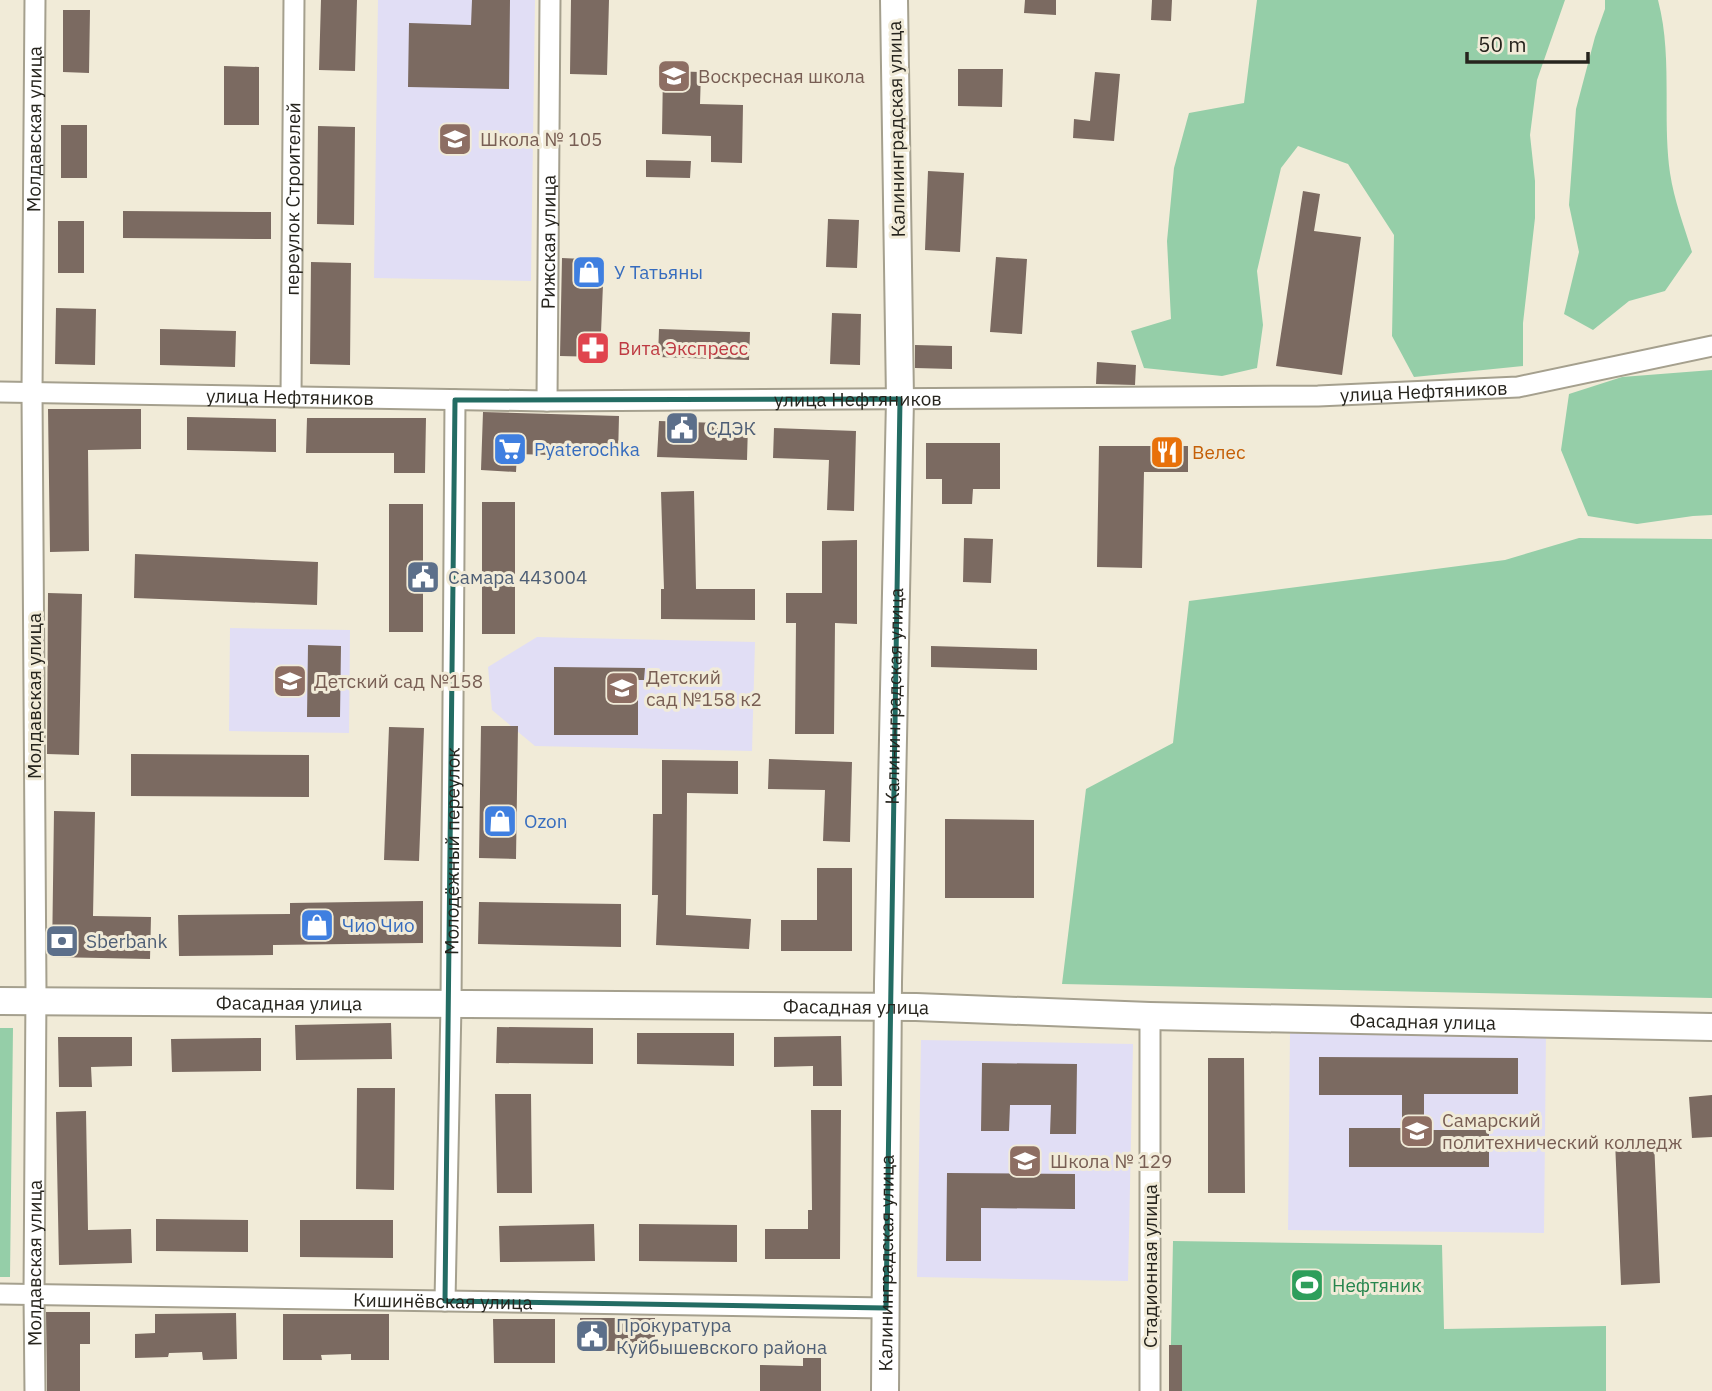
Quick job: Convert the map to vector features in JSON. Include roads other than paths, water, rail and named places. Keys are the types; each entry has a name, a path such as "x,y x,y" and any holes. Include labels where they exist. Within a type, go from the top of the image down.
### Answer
{"main road":[{"name":"Калининградская улица","path":"885,1391 888,1007 900,400 894,0"},
{"name":"Фасадная улица","path":"0,1002 888,1007 1150,1016 1712,1027"}],"street":[{"name":"Молдавская улица","path":"35,0 32,392 36,1002 35,1391"},
{"name":"переулок Строителей","path":"290,397 294,0"},
{"name":"Рижская улица","path":"547,401 550,0"},
{"name":"улица Нефтяников","path":"0,392 547,401 1318,396 1518,387 1712,346"},
{"name":"Молодёжный переулок","path":"445,1301 451,1004 455,400"},
{"name":"Стадионная улица","path":"1150,1016 1150,1391"},
{"name":"Кишинёвская улица","path":"0,1294 886,1308"}],"place":[{"name":"Воскресная школа","path":"674,76"},
{"name":"Школа № 105","path":"455,139"},
{"name":"У Татьяны","path":"589,272"},
{"name":"Вита Экспресс","path":"593,348"},
{"name":"СДЭК","path":"682,428"},
{"name":"Pyaterochka","path":"510,449"},
{"name":"Велес","path":"1167,452"},
{"name":"Самара 443004","path":"423,577"},
{"name":"Детский сад №158","path":"290,681"},
{"name":"Детский сад №158 к2","path":"622,688"},
{"name":"Ozon","path":"500,821"},
{"name":"Чио Чио","path":"317,925"},
{"name":"Sberbank","path":"62,941"},
{"name":"Самарский политехнический колледж","path":"1417,1131"},
{"name":"Школа № 129","path":"1025,1161"},
{"name":"Нефтяник","path":"1307,1285"},
{"name":"Прокуратура Куйбышевского района","path":"592,1336"}]}
